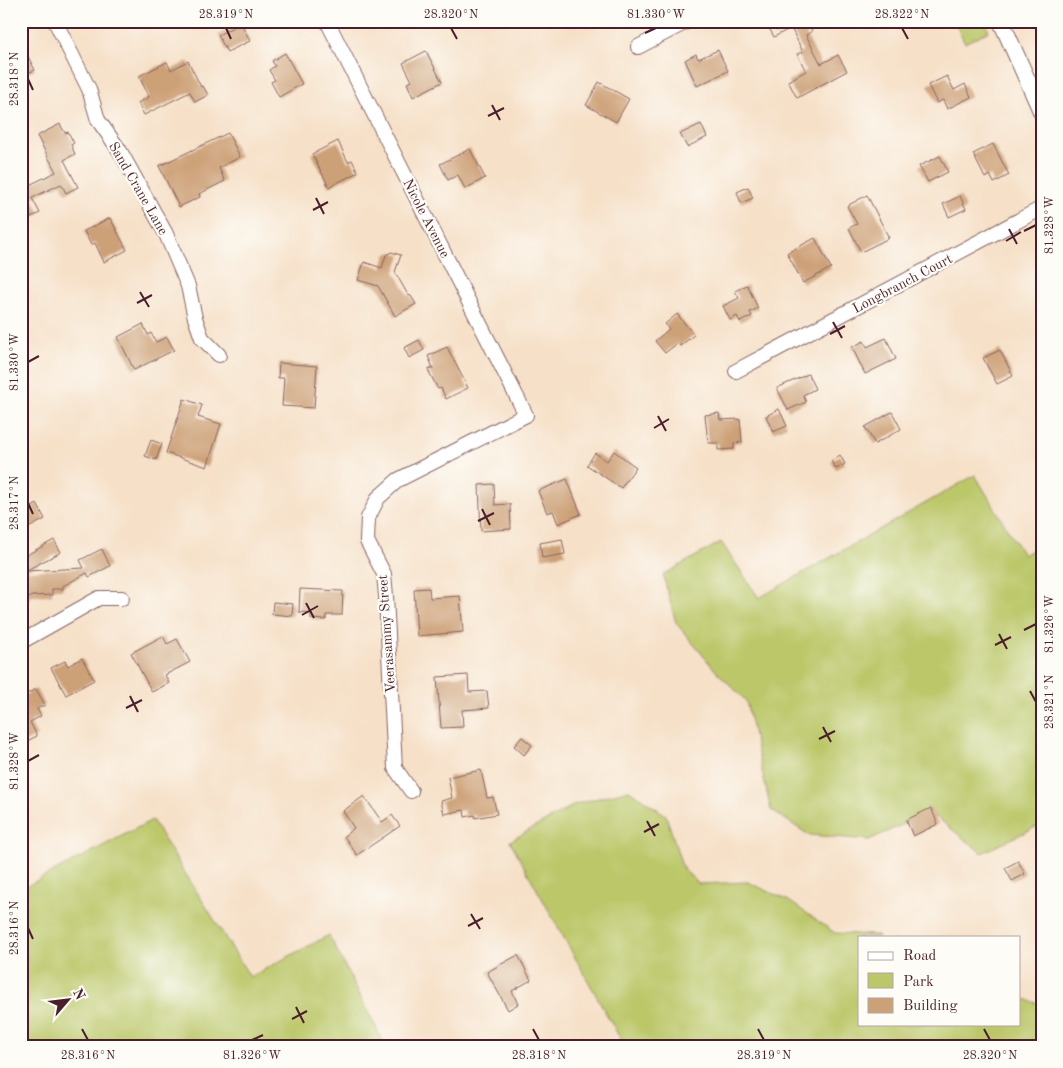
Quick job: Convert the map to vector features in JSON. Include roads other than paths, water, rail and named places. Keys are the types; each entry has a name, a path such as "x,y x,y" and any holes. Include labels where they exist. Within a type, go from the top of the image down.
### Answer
{"street":[{"name":"Sand Crane Lane","path":"55,21 89,89 98,120 120,151 166,234 188,286 195,318 202,338 219,354"},
{"name":"Nicole Avenue","path":"327,21 526,415"},
{"path":"638,48 688,21"},
{"path":"1001,21 1042,113"},
{"name":"Longbranch Court","path":"736,371 1042,208"},
{"name":"Veerasammy Street","path":"411,791 395,768 384,574 367,541 368,518 378,498 398,480 526,415"},
{"path":"21,642 100,598 122,598"}]}
